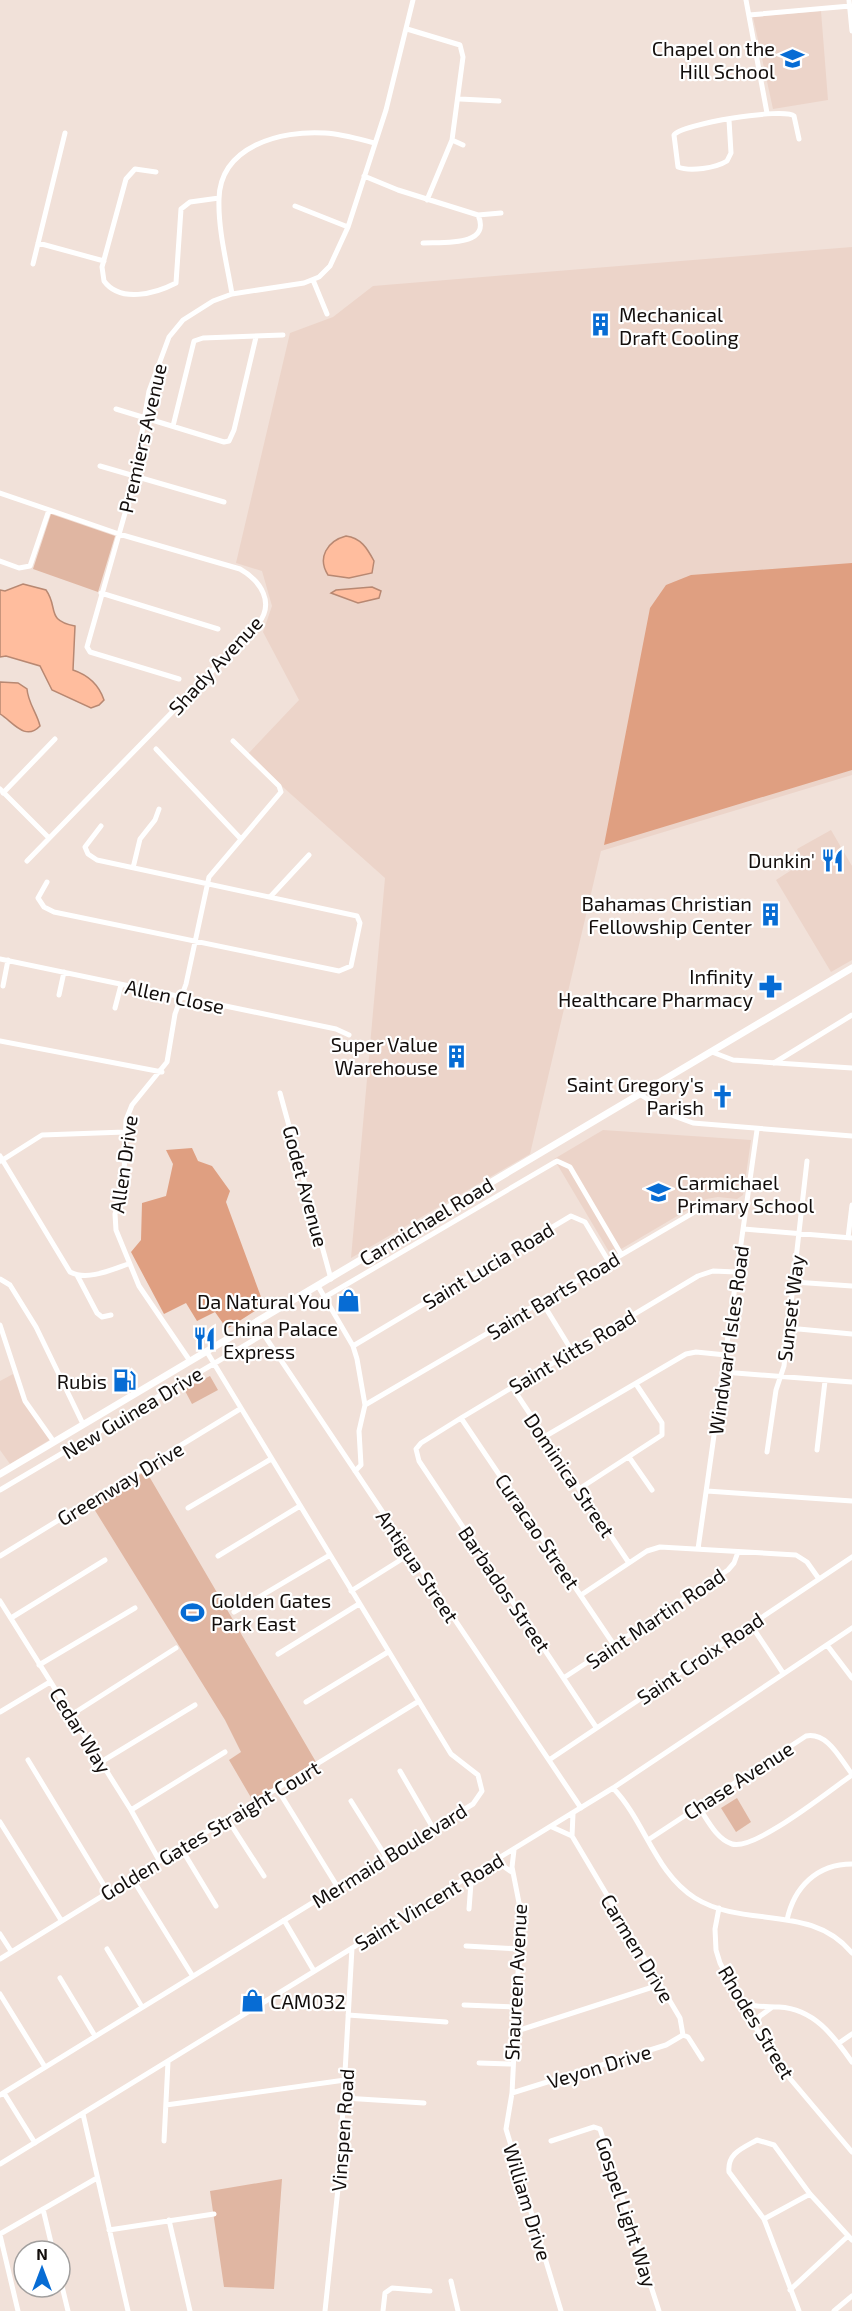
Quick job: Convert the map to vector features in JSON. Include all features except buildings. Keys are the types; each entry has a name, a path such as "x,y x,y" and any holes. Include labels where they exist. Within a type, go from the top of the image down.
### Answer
{"main road":[{"name":"Carmichael Road","path":"0,1474 852,968"}],"street":[{"path":"327,314 312,280 330,266 348,226 375,143 414,0"},
{"path":"746,0 767,113"},
{"path":"749,15 850,3 852,31"},
{"path":"407,29 460,45 463,57 460,99 453,140 428,200"},
{"path":"460,99 499,101"},
{"path":"729,120 731,153 728,161 719,165 690,169 678,167 676,131 729,120 767,113 792,113 799,139"},
{"path":"33,264 65,133"},
{"path":"232,294 219,198 221,181 228,166 236,157 252,146 299,133 327,133 375,143"},
{"path":"453,140 464,145"},
{"path":"156,172 135,169 127,175 102,272 104,281 122,294 141,294 174,284 177,279 181,209 189,202 219,198"},
{"path":"364,176 428,200 478,215 501,213"},
{"path":"295,206 348,226"},
{"path":"423,243 471,240 478,235 480,228 478,215"},
{"path":"38,243 104,261"},
{"name":"Premiers Avenue","path":"180,679 88,651 88,637 135,476 153,376 169,337 183,320 197,310 232,294 312,280"},
{"path":"173,426 194,341 204,338 282,335"},
{"path":"116,409 224,442 231,438 256,337"},
{"path":"100,466 224,502"},
{"name":"Shady Avenue","path":"0,493 119,534 240,569 251,575 262,589 266,599 265,612 258,624 27,861"},
{"path":"0,561 19,568 30,566 49,510"},
{"path":"101,593 218,629"},
{"path":"49,838 2,791 55,739"},
{"path":"206,883 213,869 271,806 281,790 233,741"},
{"path":"156,749 240,838"},
{"path":"133,868 140,839 155,820 159,809"},
{"path":"47,882 38,892 38,898 50,910 339,970 350,968 360,923 357,916 104,862 88,854 86,844 101,826"},
{"path":"270,897 309,855"},
{"name":"Allen Drive","path":"190,1361 139,1286 128,1264 114,1220 121,1194 127,1114 132,1105 162,1072 169,1056 206,883"},
{"name":"Allen Close","path":"0,959 336,1029 349,1035"},
{"path":"3,986 8,960"},
{"path":"59,995 64,972"},
{"path":"115,1008 121,985"},
{"path":"772,1064 852,1016"},
{"path":"0,1041 162,1072"},
{"path":"712,1052 733,1060 852,1068"},
{"name":"Godet Avenue","path":"280,1093 331,1278"},
{"path":"641,1095 674,1116 693,1123 852,1136"},
{"name":"Windward Isles Road","path":"698,1549 757,1130"},
{"path":"111,1315 102,1317 97,1313 77,1275 66,1269 1,1160 42,1135 125,1132"},
{"path":"540,1153 547,1165"},
{"path":"325,1297 557,1161 569,1166 621,1254"},
{"name":"Sunset Way","path":"767,1452 788,1328 807,1161"},
{"name":"Saint Barts Road","path":"365,1405 709,1204 747,1206"},
{"path":"744,1229 850,1238 852,1205"},
{"name":"Saint Lucia Road","path":"353,1346 571,1216 585,1222 609,1262"},
{"path":"77,1275 102,1272 128,1264"},
{"name":"Saint Kitts Road","path":"416,1449 419,1444 461,1418 698,1276 713,1271 736,1272"},
{"path":"0,1279 10,1285 36,1327 83,1424"},
{"path":"794,1282 852,1286"},
{"path":"318,1286 353,1346 365,1405 359,1431 361,1465 355,1471"},
{"path":"542,1302 572,1351"},
{"name":"Antigua Street","path":"256,1323 581,1808"},
{"path":"0,1325 25,1401 54,1442"},
{"path":"788,1328 852,1334"},
{"name":"New Guinea Drive","path":"0,1490 264,1334"},
{"name":"Mermaid Boulevard","path":"2,2094 475,1802 481,1794 482,1785 476,1772 454,1758 207,1352"},
{"path":"544,1437 690,1352 726,1355"},
{"path":"723,1372 852,1382"},
{"path":"817,1450 825,1381"},
{"path":"579,1489 660,1437 663,1431 662,1423 636,1384"},
{"name":"Dominica Street","path":"512,1387 629,1563"},
{"name":"Greenway Drive","path":"0,1556 240,1409"},
{"name":"Curacao Street","path":"461,1418 614,1645"},
{"name":"Barbados Street","path":"416,1449 419,1461 565,1677 596,1727"},
{"path":"629,1457 652,1490"},
{"path":"188,1508 271,1459"},
{"path":"707,1491 852,1501"},
{"path":"218,1556 300,1506"},
{"path":"581,1595 657,1547 799,1556 807,1562 819,1579"},
{"name":"Saint Martin Road","path":"565,1677 728,1570 734,1563 738,1552"},
{"path":"351,1591 410,1554"},
{"path":"234,1612 330,1555"},
{"name":"Saint Croix Road","path":"549,1760 852,1557"},
{"path":"11,1618 105,1560"},
{"name":"Cedar Way","path":"0,1601 131,1810 159,1860"},
{"path":"278,1654 359,1604"},
{"path":"39,1665 135,1608"},
{"path":"751,1625 783,1673"},
{"name":"Saint Vincent Road","path":"0,2164 573,1814 852,1628"},
{"path":"827,1645 852,1678"},
{"path":"71,1715 176,1648"},
{"path":"306,1702 388,1652"},
{"path":"0,1712 50,1682"},
{"name":"Golden Gates Straight Court","path":"0,1959 159,1860 278,1790 419,1701"},
{"path":"101,1762 195,1705"},
{"name":"Chase Avenue","path":"648,1840 810,1735 824,1738 852,1774"},
{"path":"131,1810 225,1752"},
{"path":"28,1760 108,1892"},
{"path":"400,1771 433,1828"},
{"path":"698,1806 723,1840 743,1845 763,1837 852,1774"},
{"path":"613,1788 627,1804 662,1864 679,1885 705,1903 719,1908 822,1928 841,1941 852,1953"},
{"path":"278,1790 337,1886"},
{"path":"351,1801 386,1857"},
{"path":"551,1827 572,1836 573,1814"},
{"path":"228,1820 264,1876"},
{"path":"0,1822 62,1920"},
{"name":"Carmen Drive","path":"572,1836 680,2018 683,2035 688,2037 702,2059"},
{"path":"181,1848 216,1906"},
{"name":"Shaureen Avenue","path":"512,2092 520,1903 513,1873 514,1850"},
{"path":"491,1864 500,1865 513,1873"},
{"path":"787,1920 797,1893 810,1878 832,1866 852,1864"},
{"path":"132,1878 192,1975"},
{"path":"468,1878 471,1883 469,1909"},
{"name":"Rhodes Street","path":"719,1908 715,1931 716,1950 720,1963 739,1999 787,2076 852,2152"},
{"path":"284,1920 314,1971"},
{"path":"0,1934 11,1951"},
{"path":"466,1946 519,1949"},
{"name":"Vinspen Road","path":"326,2311 335,2225 352,1948"},
{"path":"107,1949 142,2007"},
{"path":"60,1978 95,2036"},
{"path":"514,2032 659,1985"},
{"path":"0,1994 45,2067"},
{"name":"Rhodes Street","path":"739,1999 750,2005 791,2008 811,2016 839,2043 852,2061"},
{"path":"464,2005 516,2007"},
{"path":"754,2025 760,2016 772,2007"},
{"path":"348,2015 446,2022"},
{"path":"839,2043 852,2034"},
{"name":"Veyon Drive","path":"512,2092 666,2045 683,2035"},
{"path":"164,2141 168,2062"},
{"path":"479,2063 512,2064"},
{"path":"166,2105 345,2080"},
{"name":"William Drive","path":"512,2092 506,2116 507,2135 561,2311"},
{"path":"2,2094 35,2143"},
{"path":"344,2098 424,2103"},
{"path":"82,2114 128,2311"},
{"name":"Gospel Light Way","path":"551,2141 594,2127 600,2129 659,2311"},
{"path":"790,2290 850,2238 810,2194 774,2145 757,2140 733,2154 728,2162 729,2172 765,2219 790,2290 799,2311"},
{"path":"18,2311 0,2235 97,2178"},
{"path":"765,2219 810,2194"},
{"path":"43,2209 50,2239"},
{"path":"110,2230 214,2214"},
{"path":"169,2220 190,2311"},
{"path":"451,2281 458,2311"},
{"path":"383,2311 385,2293 392,2288 430,2291"},
{"path":"834,2311 852,2296"}],"shaded area":[{"name":"Chapel on the Hill School","path":"821,11 828,100 773,109 753,17"},
{"path":"852,247 852,775 601,851 530,1154 351,1258 385,878 247,755 299,700 263,632 272,606 262,571 236,563 290,333 333,317 373,286"},
{"path":"51,514 115,536 98,592 33,569"},
{"path":"346,536 360,541 366,548 374,561 372,573 349,578 328,575 324,562 326,551 339,538"},
{"path":"852,563 852,770 604,845 650,608 666,585 691,575"},
{"path":"23,584 46,590 56,617 75,626 73,670 96,685 104,700 99,705 91,708 52,690 40,666 6,656 0,657 0,590 5,591"},
{"path":"372,587 381,591 379,598 358,603 331,593 336,590"},
{"path":"0,682 18,683 27,689 40,726 29,732 24,731 0,714"},
{"path":"831,830 852,866 852,960 831,972 776,880 804,862 797,849"},
{"name":"Carmichael Primary School","path":"603,1130 751,1140 743,1195 737,1199 718,1197 706,1199 611,1255 554,1159"},
{"path":"192,1148 198,1161 212,1166 230,1191 226,1202 264,1305 227,1329 215,1312 197,1321 186,1303 164,1314 131,1252 141,1240 142,1203 166,1196 173,1164 166,1150"},
{"path":"13,1374 22,1400 51,1439 10,1464 0,1450 0,1381"},
{"path":"210,1376 218,1390 192,1404 184,1389"},
{"name":"Golden Gates Park East","path":"146,1471 316,1762 253,1801 229,1760 241,1752 225,1720 91,1504"},
{"path":"737,1798 751,1822 736,1832 721,1808"},
{"path":"282,2179 274,2289 224,2287 210,2191"}],"place":[{"name":"Chapel on the Hill School","path":"793,59"},
{"name":"Mechanical Draft Cooling","path":"601,325"},
{"name":"Dunkin'","path":"833,860"},
{"name":"Bahamas Christian Fellowship Center","path":"770,914"},
{"name":"Infinity Healthcare Pharmacy","path":"771,987"},
{"name":"Super Value Warehouse","path":"456,1056"},
{"name":"Saint Gregory's Parish","path":"722,1096"},
{"name":"Carmichael Primary School","path":"659,1193"},
{"name":"Da Natural You","path":"349,1301"},
{"name":"China Palace Express","path":"205,1339"},
{"name":"Rubis","path":"125,1381"},
{"name":"Golden Gates Park East","path":"193,1612"},
{"name":"CAM032","path":"252,2001"}]}
